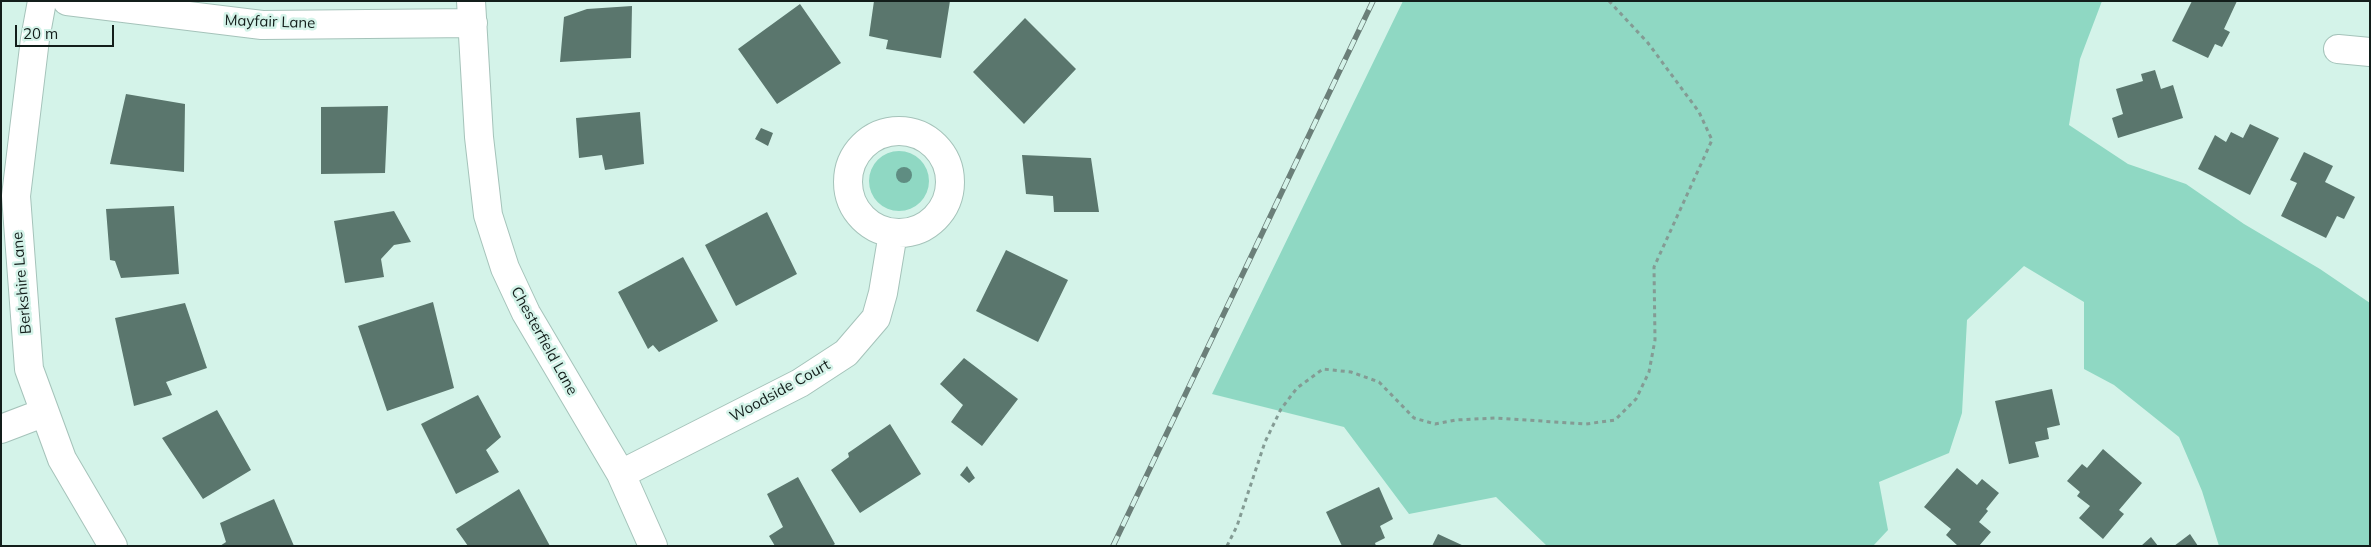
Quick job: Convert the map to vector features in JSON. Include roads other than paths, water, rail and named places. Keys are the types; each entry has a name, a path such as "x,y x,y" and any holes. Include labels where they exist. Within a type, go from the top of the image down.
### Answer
{"street":[{"name":"Berkshire Lane","path":"42,1 16,196 29,369 62,458 113,546"},
{"name":"Mayfair Lane","path":"68,1 262,25 472,12"},
{"name":"Chesterfield Lane","path":"472,12 479,137 487,207 505,268 526,313 621,474 653,546"},
{"path":"2338,50 2370,52"},
{"name":"Woodside Court","path":"621,474 800,383 846,354 876,318 883,293 893,233"},
{"path":"1,429 44,413"}],"railway":[{"path":"1113,546 1373,1"}]}
